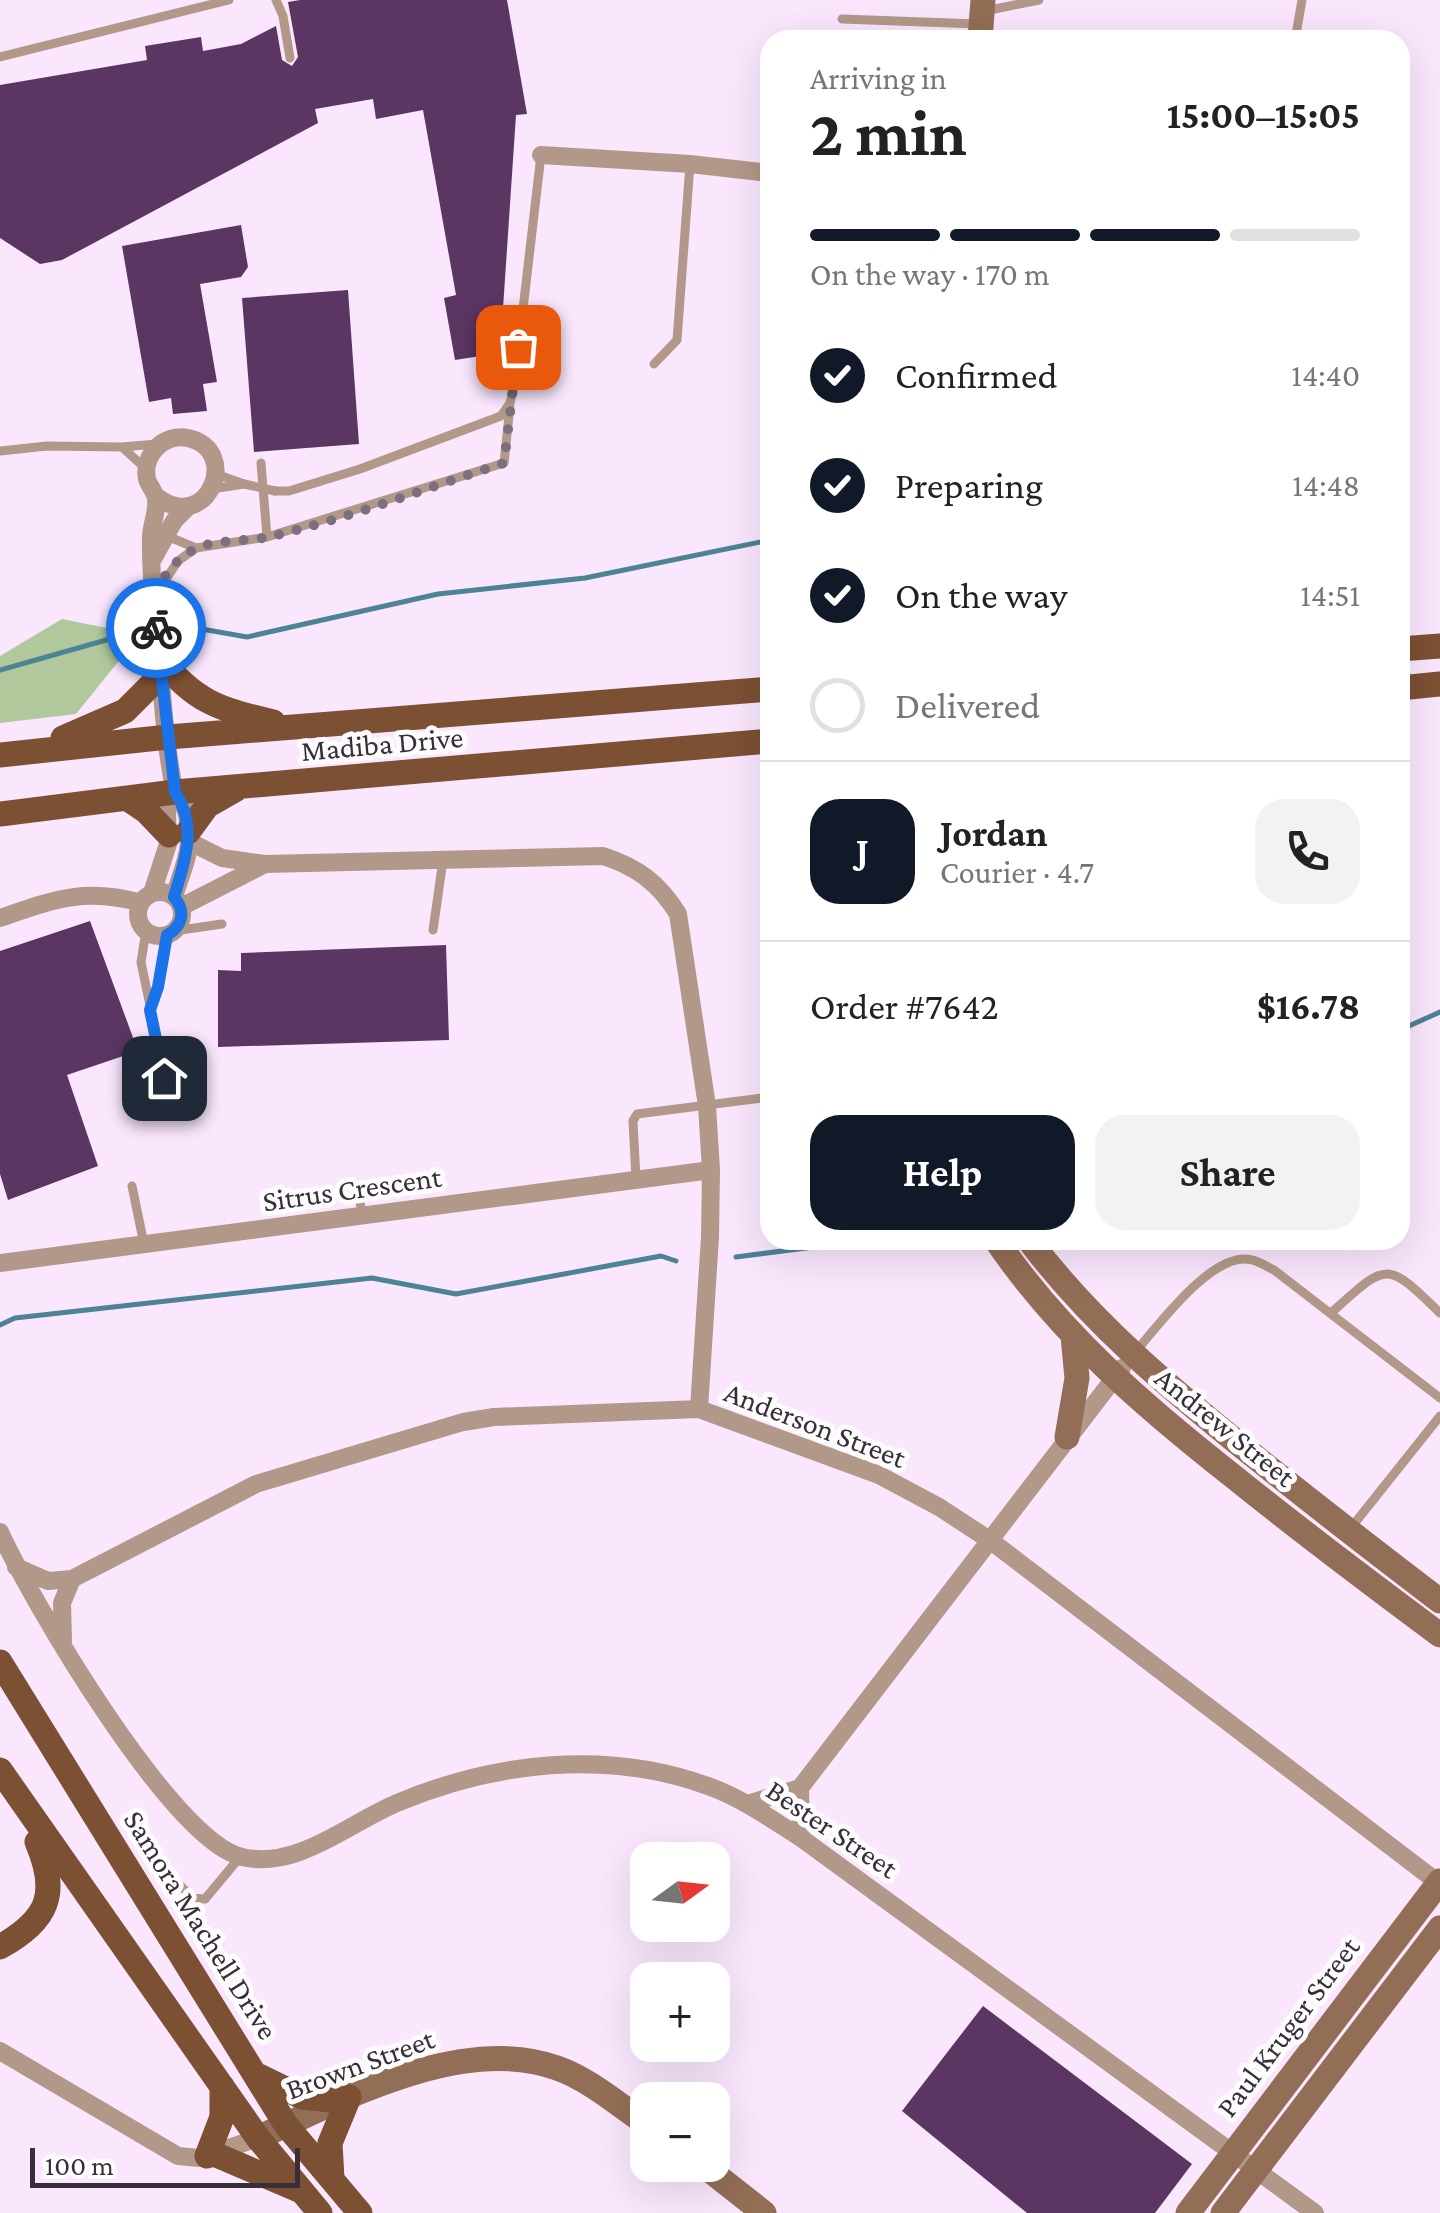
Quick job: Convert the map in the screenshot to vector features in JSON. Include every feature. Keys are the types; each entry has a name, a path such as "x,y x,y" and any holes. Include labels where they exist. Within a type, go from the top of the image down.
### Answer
{"main road":[{"path":"1410,648 1440,646"},
{"path":"13,754 106,722 125,711 160,666 206,702 296,728"},
{"path":"1410,687 1440,684"},
{"name":"Madiba Drive","path":"13,754 168,736 760,690"},
{"name":"Madiba Drive","path":"0,814 175,792 760,742"},
{"path":"128,799 182,836 207,806 240,788"},
{"name":"Andrew Street","path":"1003,1250 1073,1336 1115,1377 1285,1518 1440,1635"},
{"name":"Andrew Street","path":"1037,1250 1078,1298 1198,1411 1440,1600"},
{"path":"1068,1436 1076,1378 1073,1336"},
{"name":"Samora Machell Drive","path":"0,1662 286,2125 360,2213"},
{"path":"0,1770 258,2138 313,2203"},
{"path":"0,1948 32,1926 49,1895 48,1867 21,1804"},
{"name":"Paul Kruger Street","path":"1188,2213 1439,1883"},
{"name":"Paul Kruger Street","path":"1223,2213 1440,1928"},
{"name":"Brown Street","path":"258,2138 416,2072 472,2060 532,2060 561,2068 630,2114"},
{"path":"255,2074 302,2098 345,2099 330,2144 332,2179"},
{"path":"222,2086 222,2117 210,2155 313,2203"},
{"path":"724,2182 764,2213"}],"street":[{"path":"540,155 690,164 760,173"},
{"path":"151,564 166,535 189,506 206,497 214,482 212,456 200,442 180,437 162,443 151,455 147,480 157,497 172,506 189,506"},
{"path":"157,497 151,564 175,792 167,810 182,836 184,901 181,920 171,933 160,936 146,931 138,918 182,836"},
{"path":"182,836 222,858 266,864 603,856 631,865 664,890 678,914 707,1106 710,1238 699,1409"},
{"path":"0,918 62,897 85,894 147,898 160,892 184,901 266,864"},
{"name":"Sitrus Crescent","path":"0,1264 711,1170"},
{"path":"747,1804 800,1788 1134,1354"},
{"name":"Anderson Street","path":"72,1579 256,1484 440,1427 494,1418 699,1409 879,1474 939,1506 1439,1883"},
{"path":"0,1532 65,1652 158,1785 219,1846 240,1857"},
{"path":"16,1566 48,1580 72,1579 62,1603 60,1621 65,1652"},
{"name":"Bester Street","path":"240,1857 273,1860 306,1849 398,1802 485,1774 548,1764 608,1764 708,1786 747,1804 801,1838 1315,2213"},
{"path":"800,1788 801,1838"},
{"path":"0,2051 178,2156 210,2155 258,2138"}],"lane":[{"path":"0,57 229,0"},
{"path":"276,0 290,58"},
{"path":"842,19 982,19 1039,0"},
{"path":"1297,30 1302,0"},
{"path":"166,535 196,548 267,537 504,463 540,155"},
{"path":"654,364 677,340 690,164"},
{"path":"214,482 290,491 501,416 510,403"},
{"path":"0,451 162,443"},
{"path":"122,447 146,470"},
{"path":"261,463 267,537"},
{"path":"214,482 244,484"},
{"path":"154,600 166,575 196,548"},
{"path":"433,930 442,860"},
{"path":"150,1010 171,933 222,924"},
{"path":"146,931 140,951 172,1112"},
{"path":"636,1179 634,1117 651,1111 760,1098"},
{"path":"132,1186 144,1244"},
{"path":"358,1187 362,1215"},
{"path":"1134,1354 1198,1282 1234,1260 1251,1259 1274,1270 1440,1398"},
{"path":"1330,1312 1372,1276 1384,1272 1395,1273 1440,1313"},
{"path":"1348,1531 1440,1416"},
{"path":"179,1884 192,1898 205,1899 240,1857"}],"green space":[{"path":"62,619 117,630 122,657 76,714 0,723 0,656"}],"building":[{"path":"507,0 527,114 516,115 500,353 455,360 444,298 456,295 423,110 376,119 373,99 315,109 318,123 62,260 40,264 0,238 0,85 147,60 145,46 201,37 203,51 241,44 276,26 282,60 292,66 298,57 288,2"},
{"path":"241,225 248,267 241,277 200,284 217,382 203,384 207,411 173,414 171,398 149,402 122,246"},
{"path":"348,290 359,444 254,452 242,298"},
{"path":"90,921 138,1051 67,1075 98,1166 8,1200 0,1174 0,951"},
{"path":"446,945 449,1040 218,1047 218,970 241,971 241,953"},
{"path":"983,2006 1192,2164 1155,2213 1027,2213 902,2111"}],"waterway":[{"path":"196,628 247,637 438,594 585,578 760,542"},
{"path":"0,670 131,633"},
{"path":"1410,1026 1440,1012"},
{"path":"736,1257 790,1250"},
{"path":"0,1325 15,1318 372,1278 456,1294 661,1256 676,1261"}],"way so far":[{"path":"156,628 154,600 166,575 196,548 309,526 504,463 518,347"}],"route":[{"path":"156,628 175,792 185,808 190,842 174,897 181,907 181,920 167,935 150,1010 164,1078"}]}
